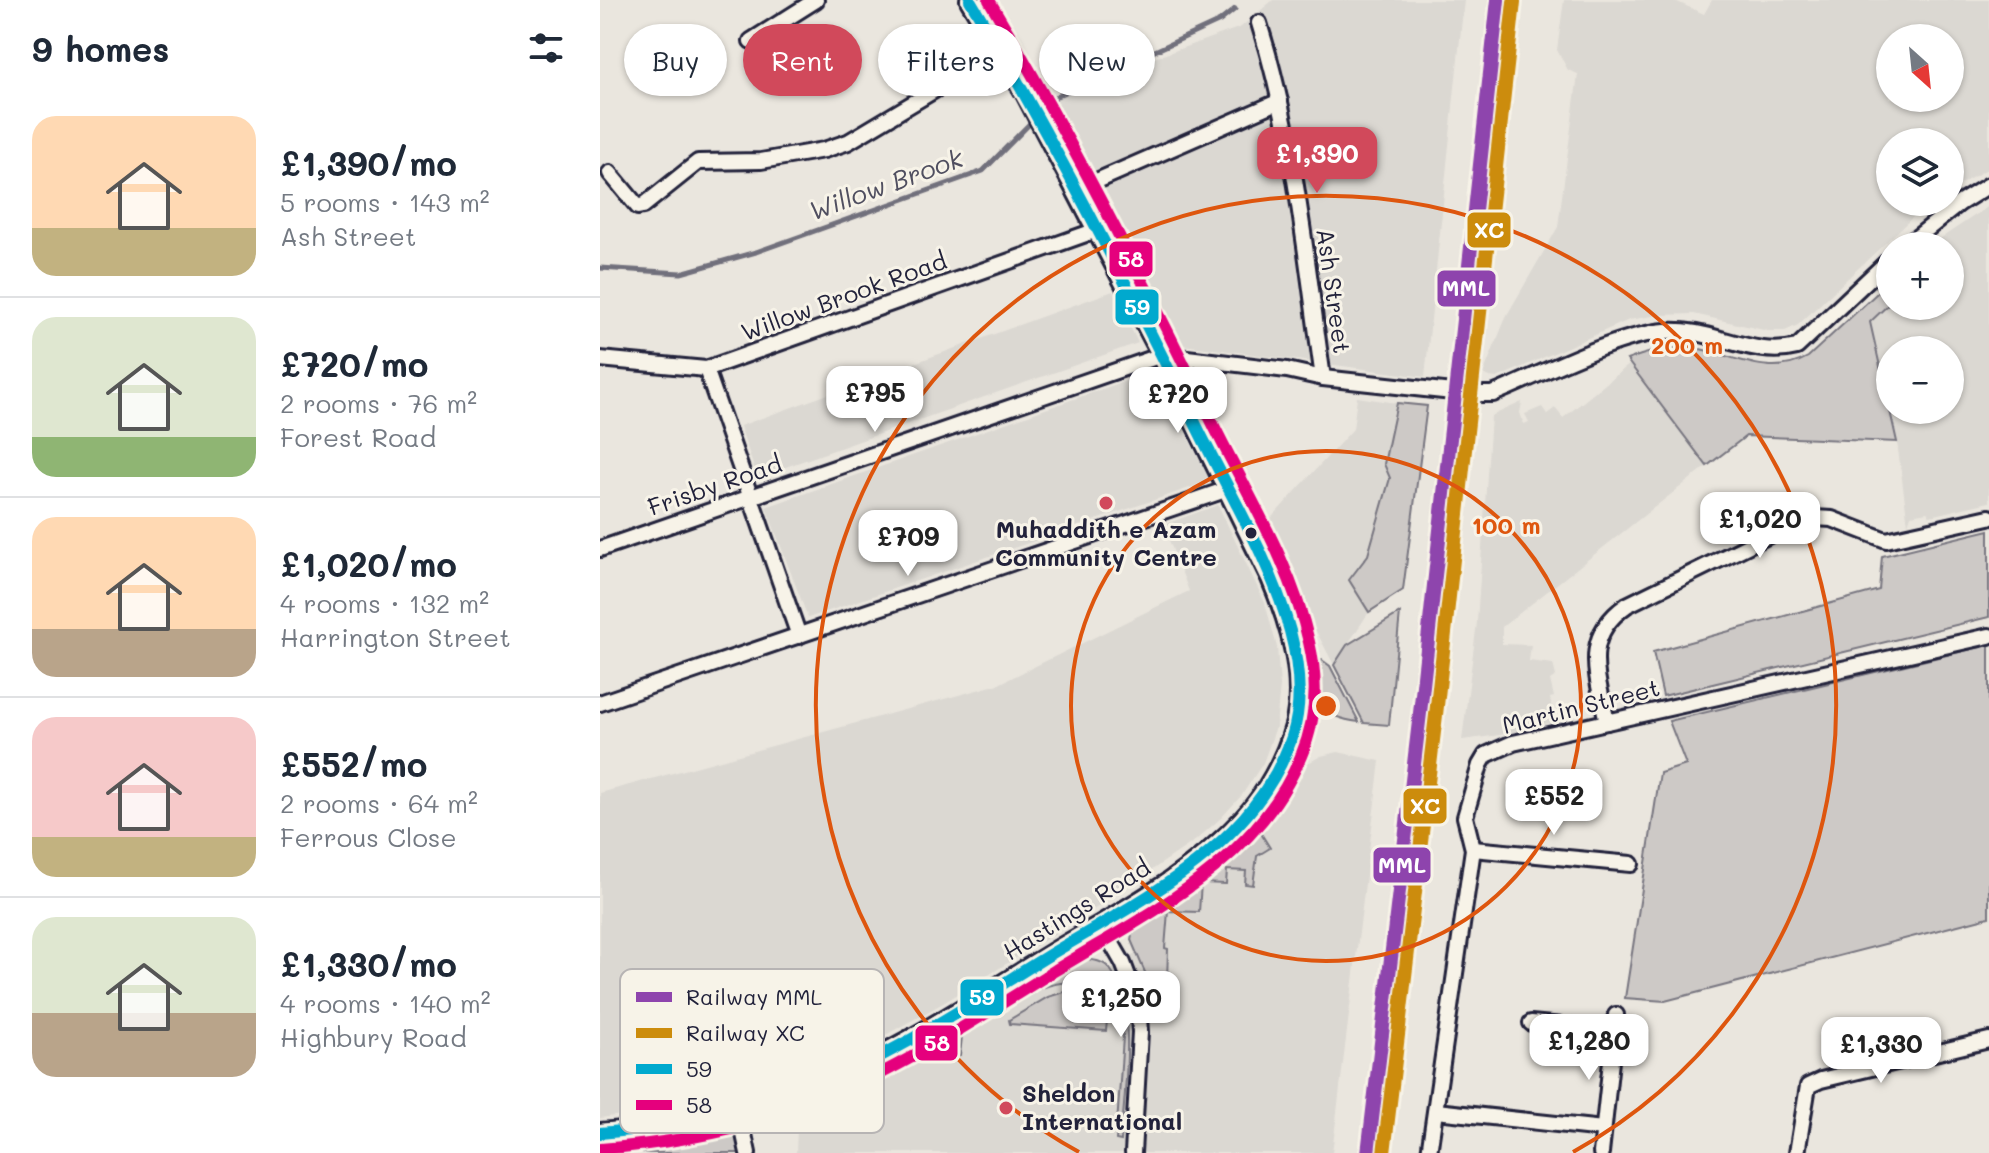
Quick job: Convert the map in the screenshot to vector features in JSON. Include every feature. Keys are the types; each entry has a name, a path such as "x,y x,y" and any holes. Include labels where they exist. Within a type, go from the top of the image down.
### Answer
{"street":[{"path":"778,24 816,0"},
{"path":"970,0 984,24"},
{"name":"Ash Street","path":"1259,23 1280,101 1300,206 1323,378"},
{"path":"600,703 1228,489 1023,89"},
{"path":"610,173 638,207 643,206 698,162 761,161 824,150 848,142 925,96"},
{"path":"1076,190 1280,101"},
{"path":"1924,232 1989,185"},
{"name":"Willow Brook Road","path":"600,359 706,369 1097,230"},
{"path":"1162,355 1287,370 1323,378 1493,394 1623,340 1666,331 1705,334 1761,350 1781,351 1797,347 1876,272"},
{"name":"Frisby Road","path":"600,549 1162,355"},
{"path":"706,369 799,636"},
{"name":"Hastings Road","path":"884,1055 1174,878 1243,819 1266,789 1295,727 1299,681 1285,613 1228,489"},
{"path":"1607,722 1595,662 1597,644 1603,628 1613,615 1627,605 1796,522 1814,518 1832,519 1886,540 1989,517"},
{"name":"Martin Street","path":"1429,1153 1473,849 1465,817 1480,765 1486,755 1513,743 1989,636"},
{"path":"1473,849 1631,864"},
{"path":"1101,925 1123,963 1138,1002 1140,1032 1133,1153"},
{"path":"1601,1153 1616,1015"},
{"path":"1531,1023 1614,1031"},
{"path":"1797,1153 1808,1086 1821,1080 1989,1040"},
{"path":"1436,1111 1603,1129"},
{"name":"Hastings Road","path":"600,1133 620,1131"},
{"path":"744,1133 748,1153"}],"shaded area":[{"path":"1273,0 1464,0 1425,377 1183,345 1166,334 1040,99 1048,96 1155,96 1155,58 1241,27"},
{"path":"1564,0 1673,0 1704,14 1712,0 1989,0 1989,168 1964,182 1964,128 1876,128 1876,216 1914,216 1897,232 1876,232 1876,252 1798,325 1785,331 1768,331 1694,314 1629,320 1497,378 1489,377 1483,374 1507,315 1558,227 1578,74 1568,70 1557,50"},
{"path":"1989,206 1989,502 1930,516 1927,512 1911,515 1908,524 1893,424 1964,424 1964,336 1876,336 1876,349 1870,322 1876,316 1876,320 1964,320 1964,232 1950,232"},
{"path":"1113,291 1138,343 757,477 740,426"},
{"path":"1876,294 1876,316 1870,322 1876,349 1876,424 1893,424 1897,442 1746,436 1707,466 1627,360 1654,351 1681,347 1768,366 1781,366 1808,357"},
{"path":"1630,364 1707,466 1502,627 1502,644 1531,645 1529,661 1553,664 1556,676 1550,680 1554,697 1550,698 1554,722 1462,740 1477,622 1491,416 1522,402 1520,413 1524,424 1529,422 1525,414 1542,407 1547,414 1555,408 1563,418"},
{"path":"1154,371 1210,481 808,618 766,507"},
{"path":"1357,397 1397,403 1384,464 1390,478 1368,555 1350,580 1369,612 1334,665 1262,528 1353,429"},
{"path":"1397,403 1427,406 1403,590 1369,612 1349,580 1368,555 1390,478 1384,464"},
{"path":"1218,505 1265,603 1277,647 1280,686 1276,727 1263,763 1242,795 1221,818 1196,840 1096,908 945,1002 884,1036 884,969 620,969 620,1115 600,1118 600,793 999,684 1189,591 1163,525"},
{"path":"1989,530 1989,617 1663,696 1653,652 1879,590 1882,556"},
{"path":"1400,613 1389,725 1364,723 1334,665 1347,645"},
{"path":"1989,645 1989,917 1665,1001 1625,998 1660,773 1686,765 1669,721"},
{"path":"1322,660 1330,666 1359,722 1335,717 1322,707 1311,668"},
{"path":"1338,752 1380,761 1332,1153 796,1153 797,1133 884,1133 884,1078 1075,960 1093,960 1111,970 1135,954 1131,940 1134,921 1214,866 1257,827 1280,800 1297,769 1321,756"},
{"path":"1257,827 1270,848 1257,856 1253,885 1245,884 1246,871 1227,870 1226,884 1201,883 1199,912 1168,911 1166,1012 1156,1012 1147,977 1131,940 1134,921 1214,866"},
{"path":"1081,958 1100,962 1110,969 1119,985 1124,1005 1127,1052 1121,1141 1116,1140 1124,1022 1116,1004 1102,992 1084,984 1066,982 1029,994 962,1037 960,1055 956,1055 957,1035"},
{"path":"1064,992 1088,998 1108,1011 1106,1031 1010,1024 1009,1020 1048,997"},
{"path":"620,1126 620,1133 744,1133 748,1153 600,1153 600,1129"}],"waterway":[{"name":"Willow Brook","path":"600,268 681,273 756,252 983,171 1057,96 1220,21 1235,9"}],"rail line":[{"name":"MML","path":"1368,1153 1498,0"},
{"name":"XC","path":"1384,1153 1436,715 1514,2"}],"transit line":[{"name":"59","path":"884,1054 1155,892 1222,840 1251,810 1274,776 1292,737 1299,697 1296,657 1290,631 1261,553 1088,212 970,0"},
{"name":"58","path":"884,1072 1161,906 1228,856 1257,827 1282,794 1301,756 1313,714 1315,685 1312,656 1281,559 1106,211 989,0"},
{"name":"59","path":"600,1133 620,1131"},
{"name":"58","path":"601,1149 712,1133"}],"place":[{"name":"Muhaddith e Azam Community Centre","path":"1106,503"},
{"name":"Sheldon International","path":"1006,1108"}]}
